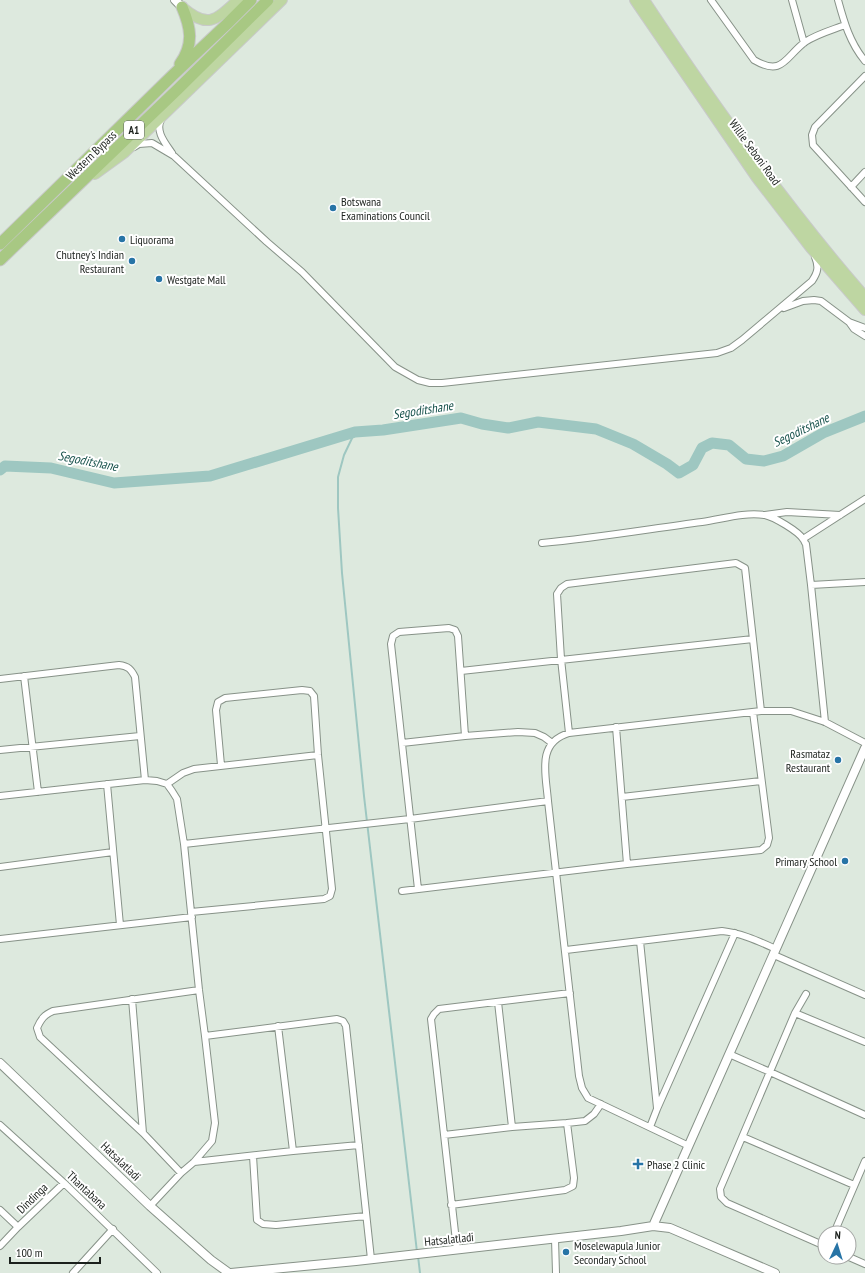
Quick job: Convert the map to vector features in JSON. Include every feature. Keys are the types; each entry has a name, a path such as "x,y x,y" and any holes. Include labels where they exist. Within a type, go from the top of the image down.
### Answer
{"highway":[{"name":"Western Bypass","path":"0,244 227,24 239,5 249,0"},
{"name":"Western Bypass","path":"0,260 268,0"},
{"path":"173,75 183,61 190,40 190,31 187,19 178,4"}],"main road":[{"path":"74,189 124,154 282,0"},
{"name":"Willie Seboni Road","path":"635,0 757,178 811,248 865,310"},
{"name":"Willie Seboni Road","path":"644,0 762,171 865,298"},
{"path":"178,4 198,19 207,21 216,18 239,5"},
{"path":"855,286 865,291"}],"street":[{"path":"711,0 754,60 763,66 775,67 786,62 804,43 812,38 845,25"},
{"path":"792,0 804,43"},
{"path":"838,0 845,25 855,47 865,61"},
{"path":"865,76 814,127 812,135 814,145 865,202"},
{"path":"166,112 160,122 159,130 174,156"},
{"path":"124,154 139,144 152,142 174,156 267,242 302,272 396,367 418,380 430,383 442,383 716,353 731,348 812,281 817,274 818,263 811,248"},
{"path":"851,187 865,172"},
{"path":"778,310 803,301 821,301 849,322 865,328"},
{"path":"849,322 854,329 865,336"},
{"path":"804,539 865,499"},
{"path":"542,543 704,522 738,515 765,515 788,512 840,515"},
{"path":"765,515 777,520 797,533 804,539 806,544 825,722"},
{"path":"569,733 561,659 557,594 561,588 567,584 736,563 745,568 761,711"},
{"path":"811,585 865,582"},
{"path":"418,889 391,644 393,636 399,632 449,628 455,630 458,636 465,736"},
{"path":"461,671 754,639"},
{"path":"0,679 119,665 127,666 135,677 145,780"},
{"path":"24,676 38,792"},
{"path":"0,939 324,899 330,896 332,889 318,755 314,696 310,691 302,690 225,698 218,702 216,710 221,765"},
{"path":"689,1146 588,1098 582,1088 579,1076 548,801 545,761 547,752 552,743 560,735 569,733 761,711 791,711 825,722 865,743"},
{"path":"402,891 627,864 761,850 767,845 769,838 753,712"},
{"path":"616,728 627,864"},
{"path":"402,743 518,732 535,733 552,743"},
{"path":"0,750 140,736"},
{"path":"653,1226 865,748"},
{"path":"167,784 183,773 194,769 318,755"},
{"path":"0,796 145,780 157,780 167,784 177,799 184,844 199,990 215,1123 212,1141 194,1162 181,1173 150,1206"},
{"path":"622,797 761,781"},
{"path":"107,784 120,925"},
{"path":"184,844 410,819 548,801"},
{"path":"0,867 113,852"},
{"path":"566,950 722,931 735,933 750,938 775,952 865,995"},
{"path":"650,1127 735,933"},
{"path":"640,941 657,1110"},
{"path":"181,1173 143,1133 40,1037 37,1028 41,1020 53,1011 199,990"},
{"path":"457,1250 431,1019 439,1008 570,993"},
{"path":"806,994 796,1013 720,1189 721,1197 727,1203 817,1242"},
{"path":"132,999 143,1133"},
{"path":"498,1002 512,1127"},
{"path":"796,1013 865,1042"},
{"path":"205,1036 337,1019 343,1021 346,1026 371,1259"},
{"path":"278,1026 293,1151"},
{"path":"729,1054 865,1114"},
{"name":"Hatsalatladi","path":"0,1062 150,1206 211,1260 230,1273 422,1254 653,1226 670,1228 775,1273"},
{"path":"444,1135 585,1120 594,1114 601,1104"},
{"path":"451,1205 565,1190 573,1186 574,1178 567,1123"},
{"name":"Thantabana","path":"0,1125 113,1229 157,1273"},
{"path":"743,1137 854,1185"},
{"path":"194,1162 359,1145"},
{"path":"253,1156 257,1220 263,1224 276,1225 366,1216"},
{"path":"837,1225 865,1161"},
{"name":"Dindinga","path":"0,1246 64,1183"},
{"path":"0,1210 18,1227"},
{"path":"73,1273 113,1229"},
{"path":"555,1239 556,1273"}],"waterway":[{"name":"Segoditshane","path":"0,470 5,466 51,468 114,483 210,476 355,432 383,430 461,418 482,424 508,428 538,422 596,429 633,444 667,464 679,473 693,465 702,448 712,443 729,445 746,459 764,461 783,456 823,433 865,416"},
{"path":"355,432 344,455 338,477 338,508 342,573 364,796 417,1252"},
{"path":"418,1256 420,1273"}],"place":[{"name":"Botswana Examinations Council","path":"333,208"},
{"name":"Liquorama","path":"122,239"},
{"name":"Chutney's Indian Restaurant","path":"132,261"},
{"name":"Westgate Mall","path":"159,279"},
{"name":"Rasmataz Restaurant","path":"838,760"},
{"name":"Primary School","path":"845,861"},
{"name":"Phase 2 Clinic","path":"638,1164"},
{"name":"Moselewapula Junior Secondary School","path":"566,1252"}]}
